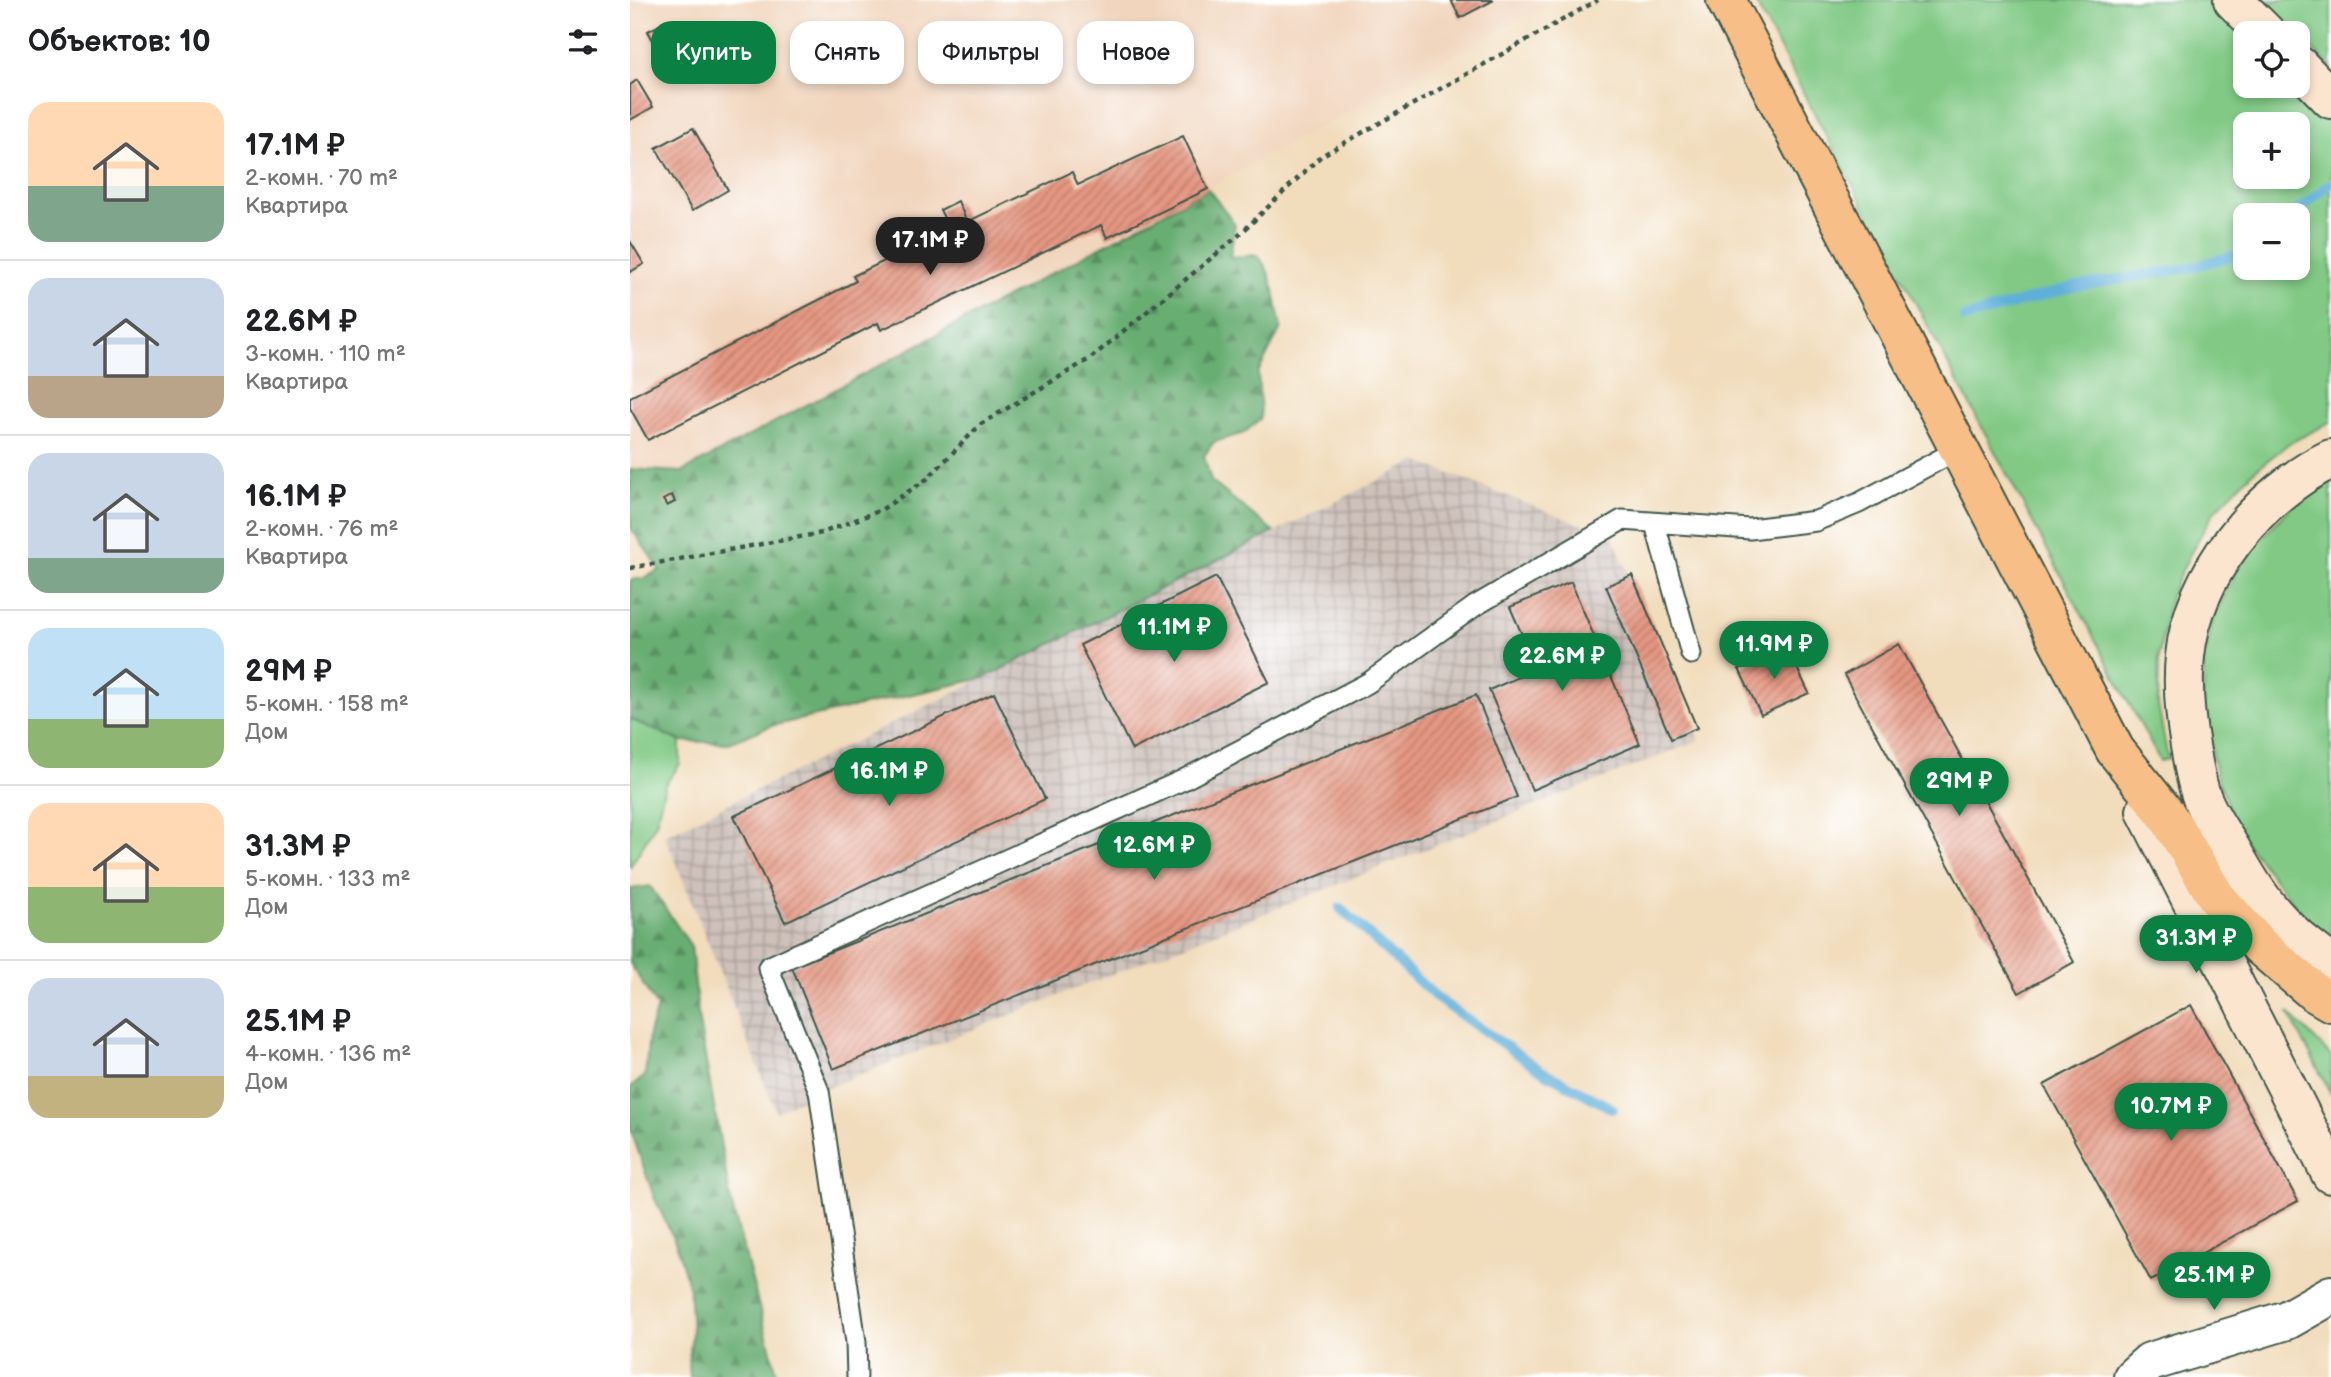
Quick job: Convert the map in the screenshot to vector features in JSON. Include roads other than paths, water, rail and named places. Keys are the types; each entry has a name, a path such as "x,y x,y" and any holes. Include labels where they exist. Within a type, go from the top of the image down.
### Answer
{"main road":[{"path":"1726,0 2115,750 2331,1174"},
{"path":"2233,0 2254,21"},
{"path":"2310,77 2331,99"},
{"path":"2331,459 2276,494 2235,539 2220,561 2192,622 2185,655 2184,691 2186,727 2193,767 2202,798 2218,829 2268,907 2300,940 2331,964"},
{"path":"2115,750 2166,814 2217,898 2260,946 2314,992 2331,1002"}],"street":[{"path":"2133,1377 2150,1362 2287,1320 2331,1295"}],"lane":[{"path":"857,1377 856,1342 819,1091 768,967 1183,780 1368,682 1475,606 1622,520 1750,529 1816,521 1859,503 1959,449"},
{"path":"1656,524 1691,654"}],"waterway":[{"path":"2307,203 2330,184"},
{"path":"1964,318 2073,287 2189,268 2233,255"},
{"path":"1340,908 1438,999 1542,1071 1613,1109"}]}
